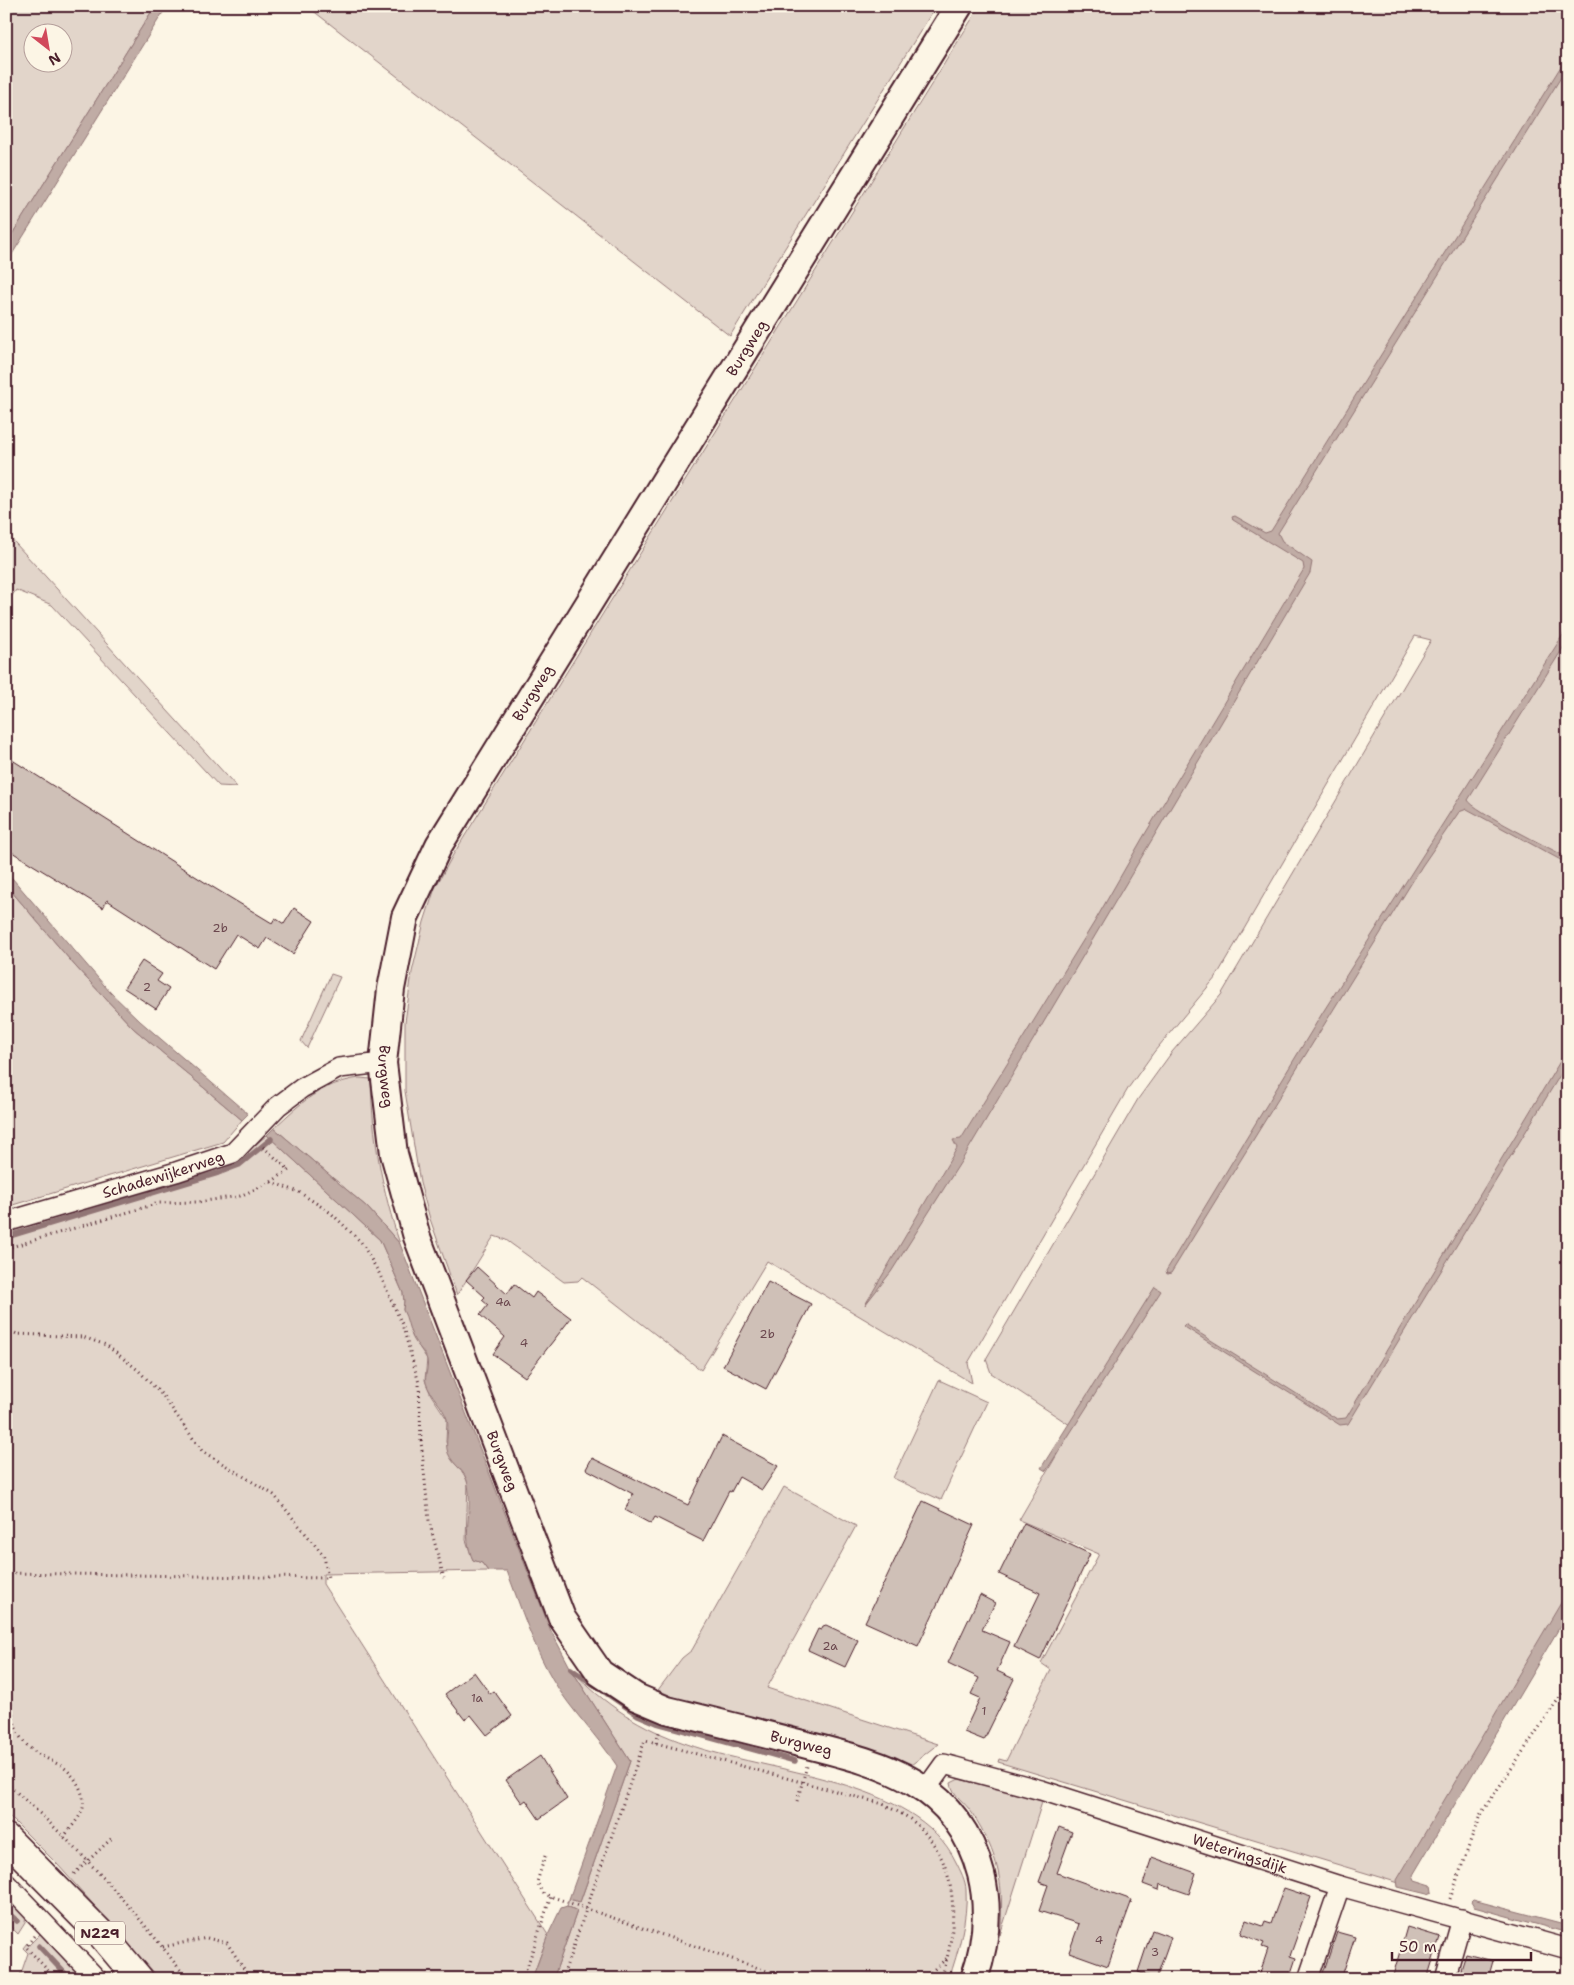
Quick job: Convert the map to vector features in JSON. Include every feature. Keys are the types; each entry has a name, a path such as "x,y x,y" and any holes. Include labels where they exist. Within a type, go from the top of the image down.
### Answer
{"main road":[{"name":"Burgweg","path":"959,6 439,845 404,916 390,989 383,1063 394,1154 417,1236 562,1618 600,1672 636,1698 666,1710 874,1763 926,1789 952,1816 968,1841 978,1866 986,1901 986,1924 982,1951 974,1979"},
{"name":"N229","path":"6,1838 102,1935 139,1979"}],"street":[{"name":"Schadewijkerweg","path":"6,1222 167,1175 233,1153 278,1106 302,1088 340,1068 383,1063"},
{"name":"Weteringsdijk","path":"926,1789 944,1764 1041,1790 1340,1886 1568,1948"},
{"path":"6,1883 97,1979"},
{"path":"1308,1979 1340,1886"},
{"path":"1445,1979 1453,1916"}],"path":[{"path":"6,1248 158,1203 198,1202 240,1196 271,1182 290,1170 265,1148"},
{"path":"271,1182 299,1192 331,1213 361,1242 379,1272 402,1324 419,1383 421,1441 429,1521 444,1578"},
{"path":"6,1261 11,1247"},
{"path":"6,1329 17,1334 83,1336 106,1345 138,1370 164,1396 202,1451 274,1495 324,1556 328,1578 6,1573"},
{"path":"6,1679 11,1693 13,1714 19,1737 33,1752 64,1767 82,1791 83,1809 64,1837"},
{"path":"1453,1916 1480,1815 1568,1685"},
{"path":"656,1743 661,1726"},
{"path":"562,1979 645,1740 883,1804 909,1818 932,1840 950,1875 954,1900 949,1956 941,1979"},
{"path":"797,1801 812,1746"},
{"path":"6,1783 88,1861 163,1947 187,1979"},
{"path":"88,1861 112,1838"},
{"path":"545,1856 537,1882 544,1894 790,1979"},
{"path":"523,1979 551,1896"},
{"path":"163,1947 207,1938 227,1943 244,1969 247,1979"},
{"path":"28,1945 26,1947 56,1979"},
{"path":"923,1979 949,1956"}],"shaded area":[{"path":"6,6 155,6 6,244"},
{"path":"155,6 167,6 6,264 6,244"},
{"path":"307,6 936,6 730,336"},
{"path":"980,6 1568,6 1568,1604 1399,1883 998,1762 999,1759 1006,1761 1051,1670 1041,1663 1099,1554 1019,1520 1073,1427 991,1373 986,1359 1138,1099 1172,1052 1221,995 1431,640 1415,636 1216,977 1154,1052 1129,1087 968,1363 972,1383 767,1261 701,1370 582,1277 578,1281 564,1282 506,1240 494,1236 457,1295 430,1219 420,1183 405,1091 405,1022 412,972 424,922 435,888 453,855"},
{"path":"1568,55 1568,66 1278,533 1282,541 1312,562 1310,573 962,1160 891,1272 865,1305 957,1148 953,1140 961,1139 1095,921 1304,569 1303,563 1233,520 1232,517 1235,516 1265,533 1271,531"},
{"path":"6,533 237,787 219,786 52,605 16,590 6,604"},
{"path":"1568,627 1568,640 1468,800 1483,812 1568,858 1568,864 1467,809 1459,812 1422,866 1171,1273 1167,1274 1166,1271 1323,1012"},
{"path":"6,871 110,992 140,1021 248,1114 242,1120 133,1028 76,967 6,885"},
{"path":"6,885 76,967 133,1028 242,1120 223,1142 6,1207"},
{"path":"331,974 340,977 307,1048 301,1041"},
{"path":"1568,1048 1568,1062 1348,1424 1340,1425 1183,1326 1185,1324 1337,1419 1346,1418"},
{"path":"359,1078 371,1079 373,1121 379,1163 400,1244 367,1207 274,1128 303,1102 322,1090"},
{"path":"274,1128 367,1207 400,1244 551,1631 571,1669 630,1761 580,1902 569,1899 617,1766 553,1680 533,1640 507,1571 488,1571 482,1563 473,1560 467,1532 469,1495 467,1480 448,1453 447,1419 426,1383 426,1357 411,1334 403,1310 403,1293 380,1240 267,1135"},
{"path":"267,1135 380,1240 403,1293 403,1310 409,1320 412,1336 427,1359 425,1380 431,1395 447,1419 446,1442 455,1464 462,1470 468,1483 466,1540 473,1560 482,1563 488,1571 323,1574 323,1584 548,1935 532,1979 160,1979 58,1865 6,1813 6,1231 213,1170 237,1160"},
{"path":"1155,1287 1161,1291 1046,1471 1041,1468"},
{"path":"939,1380 987,1402 941,1500 893,1478"},
{"path":"784,1487 856,1526 767,1688 938,1744 911,1765 676,1698 658,1690 682,1658 692,1650"},
{"path":"1568,1591 1568,1613 1413,1875 1415,1880 1431,1885 1432,1892 1427,1894 1398,1887 1397,1880"},
{"path":"571,1669 610,1704 654,1731 720,1754 836,1782 874,1795 908,1812 936,1834 956,1862 966,1887 964,1924 949,1979 553,1979 577,1911 567,1906 569,1899 580,1902 630,1761"},
{"path":"959,1779 1043,1799 1000,1935 1002,1901 998,1871 981,1828 952,1787 951,1783"},
{"path":"6,1894 26,1915 25,1923 18,1934 6,1922"},
{"path":"1473,1900 1568,1925 1568,1933 1474,1907 1471,1902"},
{"path":"567,1906 577,1911 553,1979 532,1979 548,1935 561,1908"},
{"path":"41,1933 85,1979 19,1979 28,1953 23,1948 27,1943 29,1945"}],"building":[{"path":"6,756 272,923 275,918 284,924 294,908 314,921 293,954 267,938 260,949 236,934 214,969 107,900 103,908 7,849 12,841 6,837"},
{"path":"142,961 162,974 157,981 169,989 156,1009 124,988"},
{"path":"477,1267 507,1294 514,1284 532,1298 536,1292 571,1318 525,1377 493,1354 505,1337 480,1315 488,1305 482,1300 485,1297 466,1280"},
{"path":"768,1282 811,1304 766,1389 723,1366"},
{"path":"722,1436 778,1466 762,1490 739,1477 731,1492 729,1491 703,1541 655,1517 651,1524 625,1510 633,1494 586,1469 592,1458 688,1505"},
{"path":"923,1501 974,1525 918,1646 865,1622"},
{"path":"1024,1523 1090,1554 1040,1660 1014,1647 1040,1593 999,1574"},
{"path":"980,1595 995,1603 982,1630 1010,1642 997,1671 1014,1679 984,1740 964,1732 980,1698 971,1694 979,1678 948,1663"},
{"path":"826,1625 858,1640 845,1667 808,1650 818,1629 821,1630"},
{"path":"474,1672 490,1694 494,1691 512,1716 487,1735 471,1715 465,1720 445,1694"},
{"path":"540,1756 567,1799 539,1819 526,1800 522,1803 506,1780"},
{"path":"1059,1827 1072,1832 1057,1873 1132,1900 1108,1966 1069,1952 1079,1924 1039,1911 1048,1885 1039,1882"},
{"path":"1152,1857 1196,1873 1189,1894 1160,1884 1159,1890 1143,1884"},
{"path":"1284,1888 1311,1897 1290,1956 1296,1958 1289,1979 1258,1979 1268,1949 1262,1947 1264,1943 1241,1934 1246,1920 1263,1926 1265,1921 1271,1923"},
{"path":"1407,1927 1440,1937 1427,1979 1392,1979"},
{"path":"1152,1930 1171,1937 1156,1979 1138,1972"},
{"path":"1337,1932 1355,1937 1341,1979 1321,1979"},
{"path":"1466,1954 1493,1961 1488,1979 1458,1979"}],"waterway":[{"path":"6,1237 218,1173 239,1165 271,1139"},
{"path":"571,1669 638,1715 657,1723 795,1761"},
{"path":"6,1911 17,1921"},
{"path":"39,1946 70,1979"}]}
